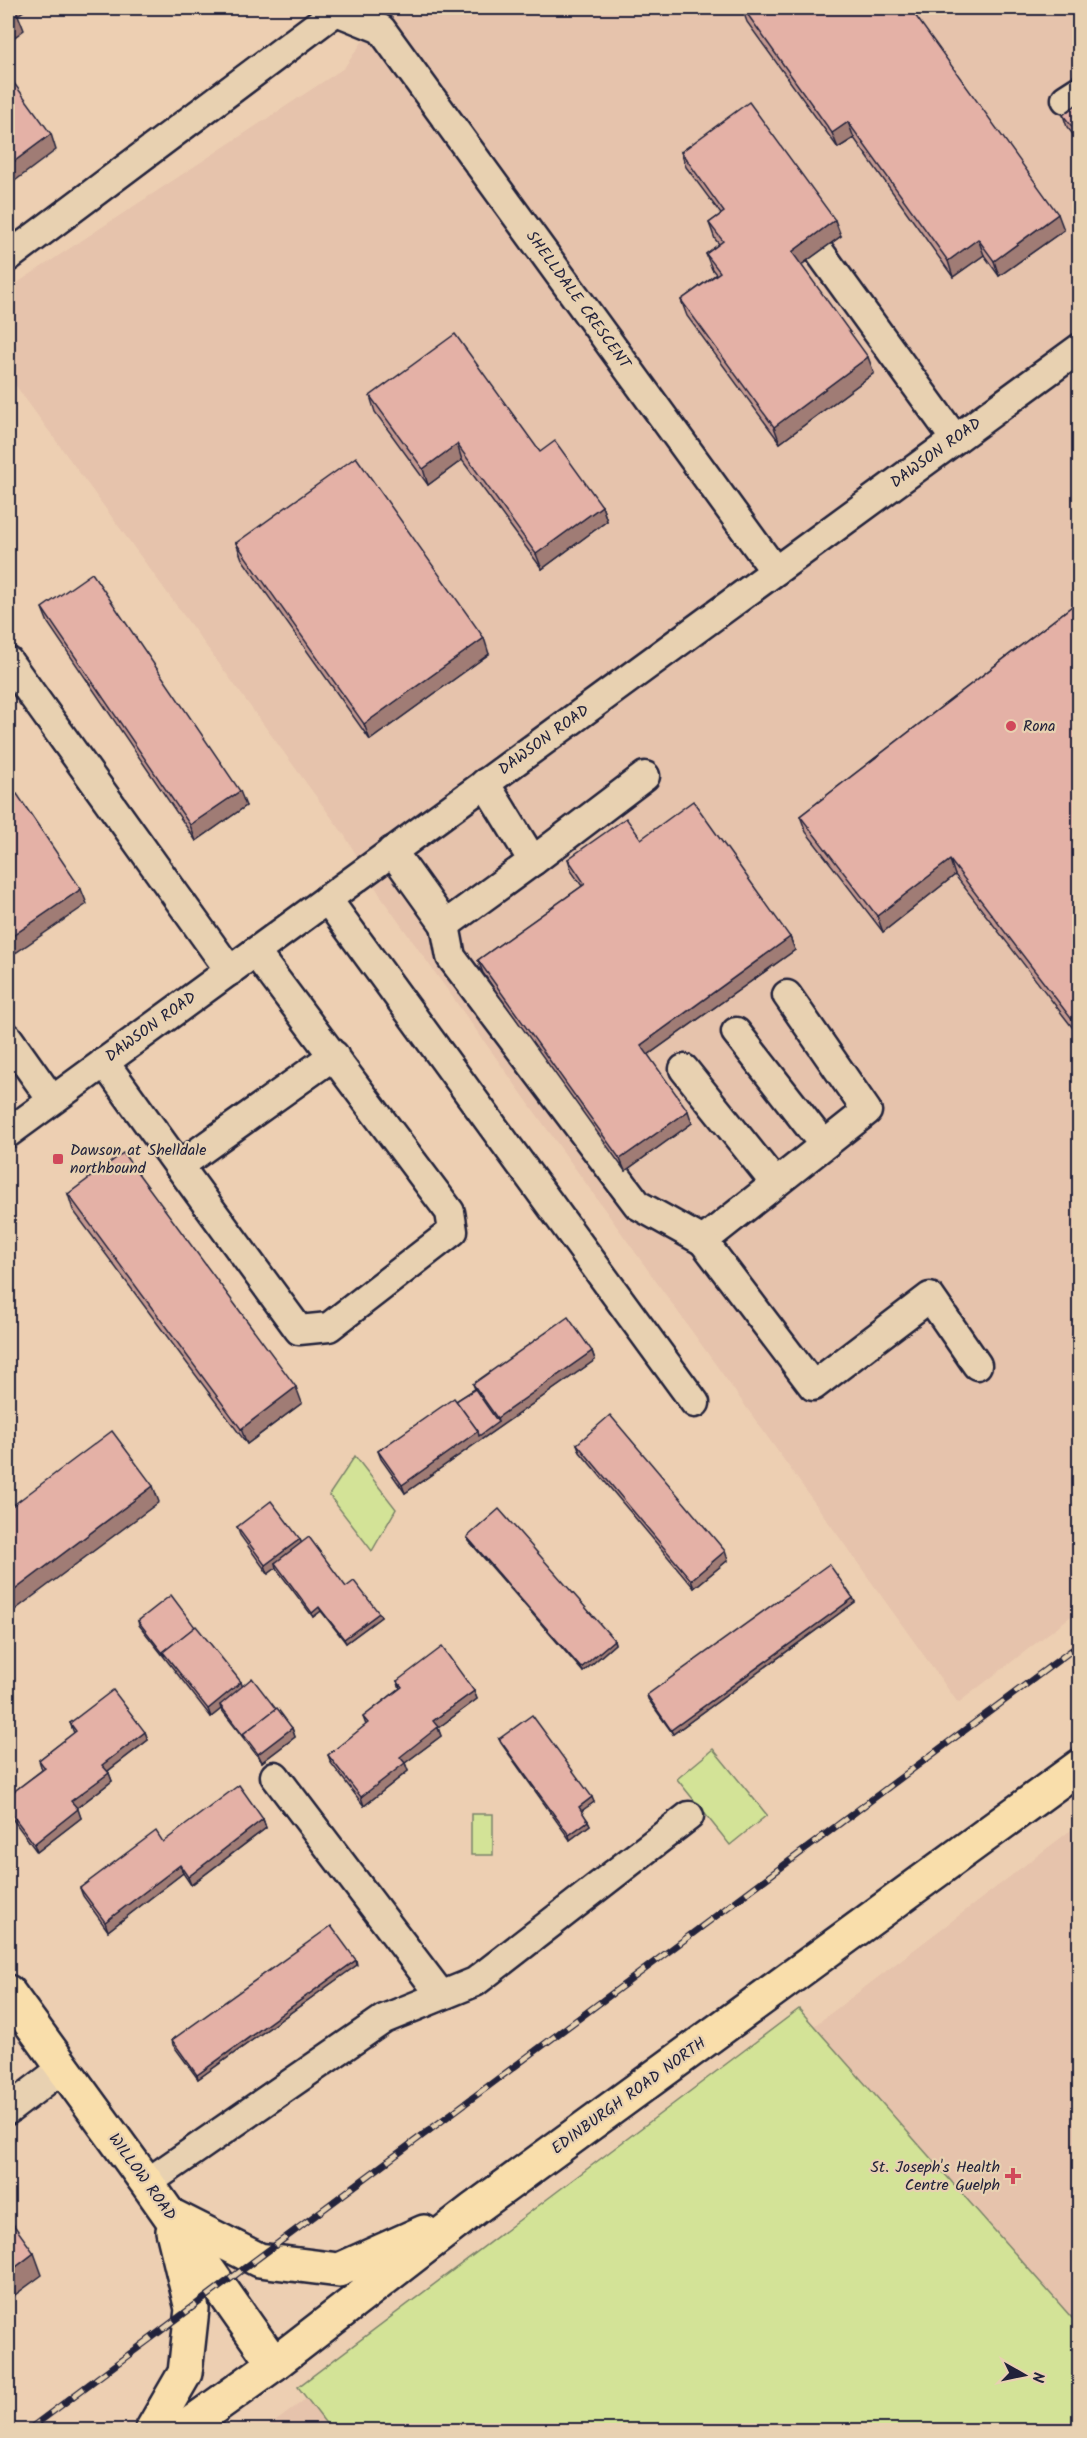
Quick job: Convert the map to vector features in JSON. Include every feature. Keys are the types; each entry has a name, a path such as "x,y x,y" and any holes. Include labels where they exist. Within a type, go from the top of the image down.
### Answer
{"main road":[{"name":"EDINBURGH ROAD NORTH","path":"182,2430 274,2364 474,2209 1080,1766"},
{"name":"WILLOW ROAD","path":"8,1992 170,2215 274,2364"},
{"path":"170,2215 259,2260 339,2270 474,2209"},
{"path":"152,2430 184,2373 192,2309 170,2215"}],"street":[{"name":"SHELLDALE CRESCENT","path":"332,9 383,18 775,571"},
{"path":"8,257 332,9"},
{"path":"821,254 955,439"},
{"name":"DAWSON ROAD","path":"8,1132 1080,348"},
{"path":"8,660 230,971"},
{"path":"445,925 645,776"},
{"path":"485,783 532,861"},
{"path":"392,851 445,925 451,957 638,1205 703,1241 813,1386 930,1297 977,1365"},
{"path":"327,899 695,1403"},
{"path":"104,1062 299,1330 329,1327 453,1231 450,1212 255,952"},
{"path":"703,1241 867,1111 788,995"},
{"path":"736,1032 824,1145"},
{"path":"8,1038 52,1100"},
{"path":"179,1166 334,1055"},
{"path":"684,1069 775,1183"},
{"path":"275,1776 441,1995"},
{"path":"147,2183 384,2019 475,1982 689,1816"},
{"path":"8,2110 63,2068"}],"shaded area":[{"path":"386,8 1079,8 1079,1610 958,1703 383,900 345,836 8,375 8,289 344,68"},
{"name":"St. Joseph's Health Centre Guelph","path":"1079,1824 1079,2326 814,2026"},
{"path":"307,2398 331,2430 264,2430"}],"green space":[{"path":"355,1456 396,1509 372,1551 329,1495"},
{"path":"713,1749 767,1815 730,1845 677,1779"},
{"path":"471,1814 493,1814 493,1855 471,1855"},
{"path":"799,2009 1079,2326 1079,2430 331,2430 298,2387"}],"building":[{"path":"8,8 13,8 18,14 8,22"},
{"path":"743,8 910,8 1058,214 994,261 978,239 948,261 848,122 832,133"},
{"path":"8,75 51,134 8,166"},
{"path":"749,102 835,220 792,252 868,357 774,427 681,300 720,272 706,254 723,241 709,223 724,212 681,152"},
{"path":"1080,102 1080,137 1063,115"},
{"path":"455,334 540,452 555,441 602,506 536,554 457,444 423,469 370,396"},
{"path":"356,457 484,638 364,724 236,543"},
{"path":"92,573 240,791 190,825 42,608"},
{"name":"Rona","path":"1080,600 1080,1016 1073,1021 950,860 877,916 800,816"},
{"path":"17,794 81,889 8,939 8,800"},
{"path":"693,801 790,937 641,1045 688,1111 620,1159 478,960 585,884 568,859 626,818 641,839"},
{"path":"123,1153 296,1387 241,1429 68,1194"},
{"path":"568,1317 592,1351 497,1418 473,1384"},
{"path":"475,1389 498,1422 479,1436 478,1431 456,1401"},
{"path":"454,1398 478,1431 402,1485 378,1451"},
{"path":"610,1415 725,1551 691,1580 577,1444"},
{"path":"112,1431 153,1486 8,1595 8,1509"},
{"path":"271,1501 300,1539 265,1565 237,1527"},
{"path":"499,1509 614,1640 581,1668 467,1537"},
{"path":"309,1537 346,1587 354,1581 379,1613 344,1639 319,1607 312,1613 275,1563"},
{"path":"829,1564 853,1598 671,1730 647,1695"},
{"path":"171,1595 195,1627 163,1652 165,1656 138,1621"},
{"path":"196,1626 241,1682 208,1709 163,1652"},
{"path":"442,1647 474,1691 433,1721 438,1727 400,1757 405,1763 361,1797 328,1755 368,1723 363,1717 402,1687 397,1681"},
{"path":"252,1678 276,1709 243,1734 245,1738 220,1705"},
{"path":"113,1690 145,1732 102,1765 109,1773 71,1801 78,1809 34,1844 8,1809 8,1796 45,1768 39,1760 76,1731 70,1723"},
{"path":"277,1708 292,1728 258,1754 243,1734"},
{"path":"532,1715 592,1797 579,1807 588,1821 569,1835 499,1739"},
{"path":"239,1785 263,1819 188,1877 180,1865 105,1922 80,1888 156,1831 163,1842"},
{"path":"331,1926 356,1960 197,2075 172,2040"},
{"path":"8,2217 34,2253 8,2273"}],"railway":[{"path":"28,2430 1080,1644"}],"place":[{"name":"Rona","path":"1011,726"},
{"name":"Dawson at Shelldale northbound","path":"58,1159"},
{"name":"St. Joseph's Health Centre Guelph","path":"1013,2176"}]}
